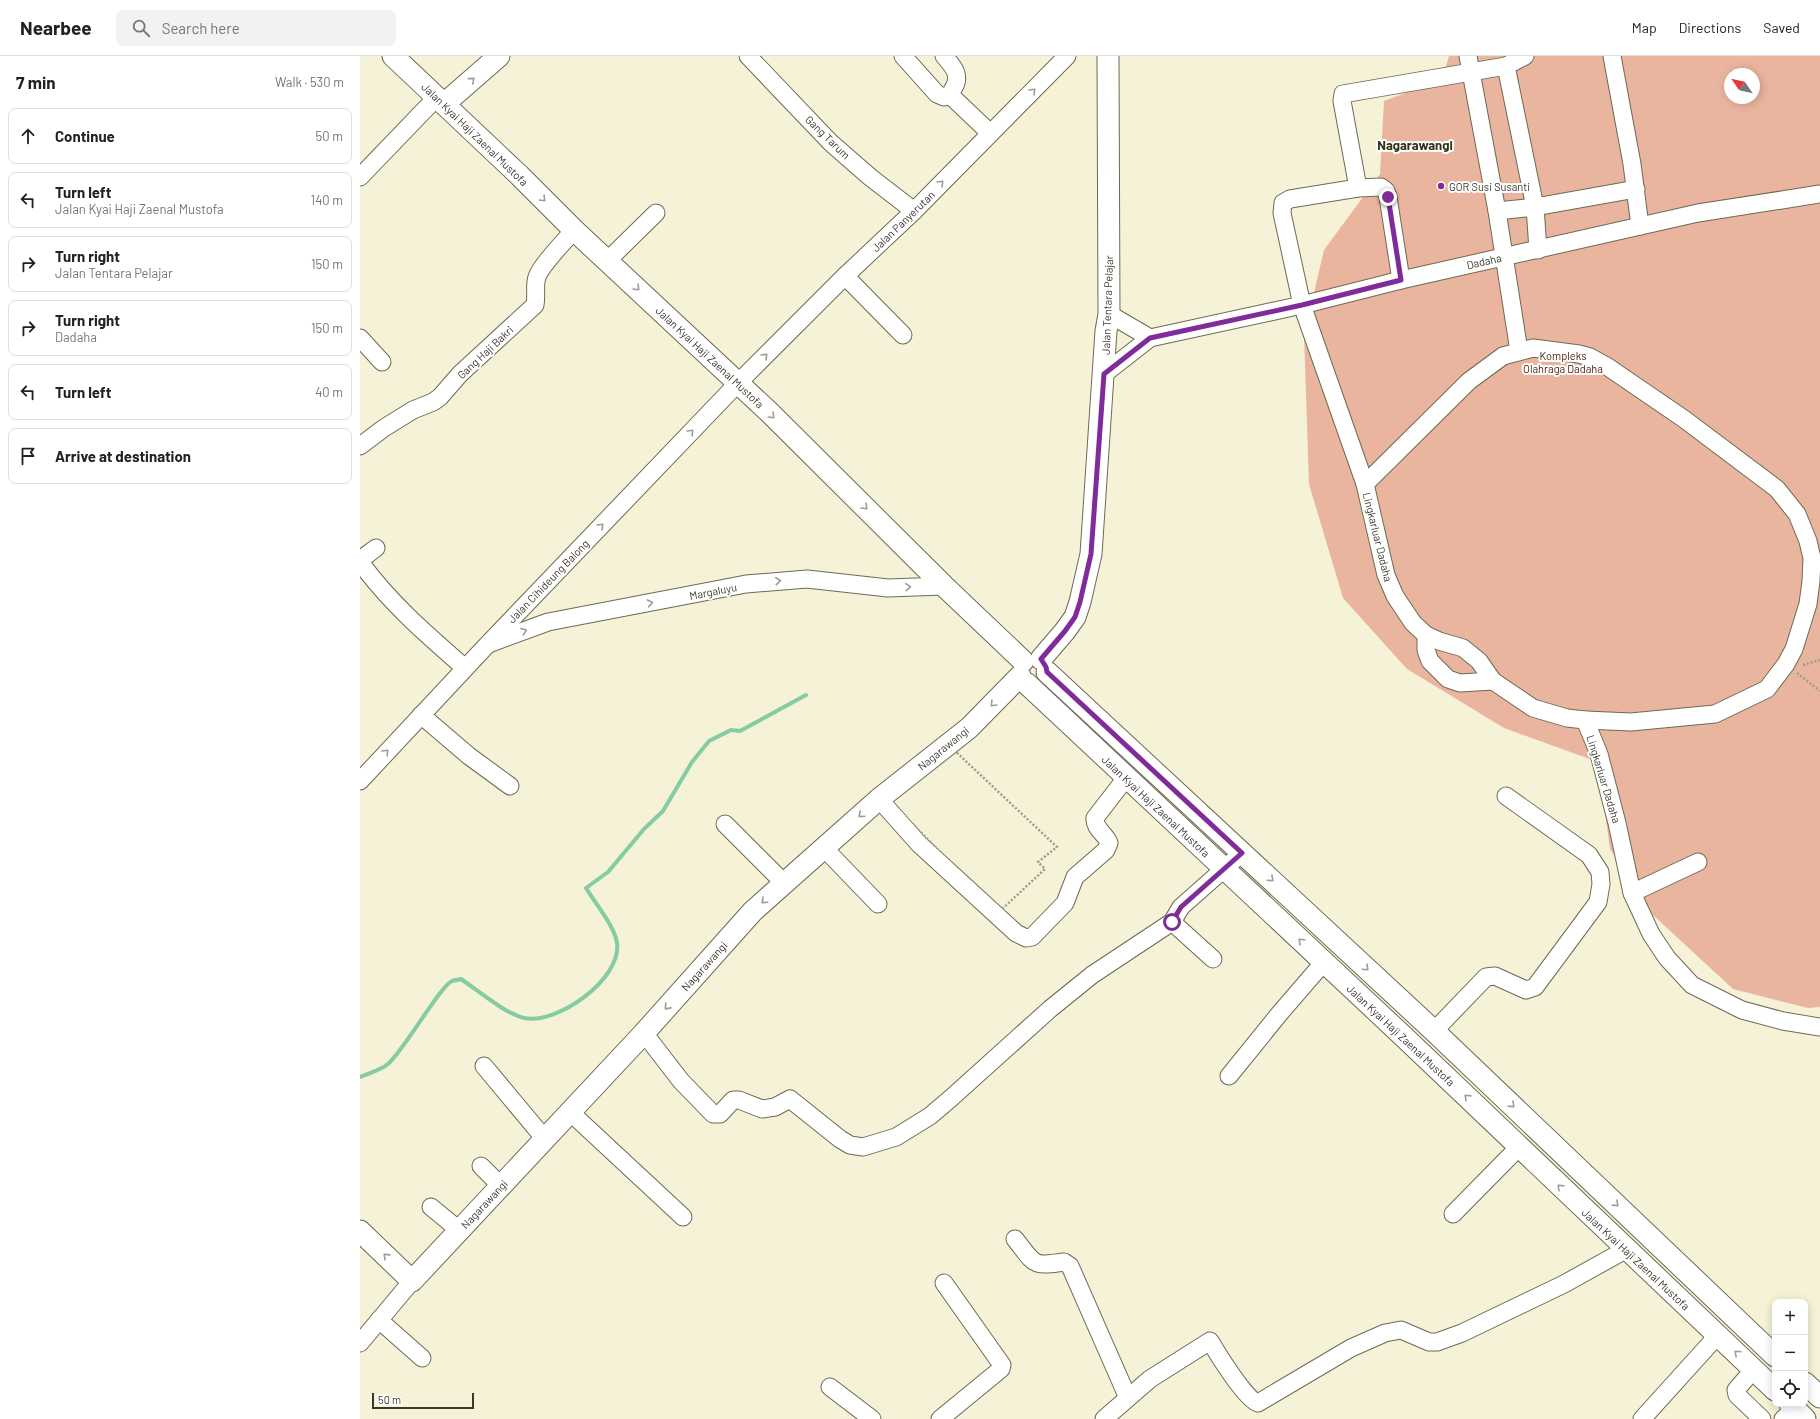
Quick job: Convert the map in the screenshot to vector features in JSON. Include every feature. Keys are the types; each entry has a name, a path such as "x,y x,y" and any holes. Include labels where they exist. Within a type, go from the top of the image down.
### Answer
{"main road":[{"name":"Jalan Kyai Haji Zaenal Mustofa","path":"393,56 574,230 608,260 737,384 768,411 1031,670 1242,853 1427,1025 1772,1353"},
{"path":"440,100 499,56"},
{"name":"Jalan Tentara Pelajar","path":"1031,670 1065,631 1075,617 1090,561 1106,332 1109,314 1108,56"},
{"name":"Jalan Kyai Haji Zaenal Mustofa","path":"1031,670 1126,778 1403,1036 1579,1205 1772,1384"},
{"name":"Nagarawangi","path":"412,1281 500,1185 644,1033 753,911 879,799 968,728 1031,670"},
{"path":"1403,1036 1427,1025"},
{"path":"1579,1205 1599,1188"},
{"path":"360,1231 412,1281"},
{"path":"1808,1386 1820,1397"}],"street":[{"name":"Gang Tarum","path":"748,56 831,143 870,177 914,211"},
{"path":"903,56 937,94 944,97 950,95 956,86 957,76 953,66 944,56"},
{"name":"Jalan Panyerutan","path":"737,384 844,276 914,211 1067,56"},
{"path":"1468,56 1497,211 1519,351"},
{"path":"1401,280 1386,191 1379,186 1358,188 1342,101 1343,94 1506,66 1525,56"},
{"path":"1612,56 1636,189 1640,226"},
{"path":"1506,66 1535,207 1538,250"},
{"path":"950,95 990,133"},
{"path":"360,177 440,100"},
{"name":"Lingkarluar Dadaha","path":"1358,188 1290,199 1283,204 1282,213 1302,305 1365,484 1386,575 1395,596 1413,623 1426,635 1439,641 1463,648 1479,661 1493,681 1534,708 1567,718 1585,720 1599,754 1617,823 1632,894 1651,934 1667,958 1692,985 1742,1010 1783,1021 1820,1027"},
{"path":"1497,211 1535,207 1636,189"},
{"name":"Dadaha","path":"1104,374 1150,338 1302,305 1503,256 1538,250 1698,213 1820,194"},
{"path":"608,260 656,213"},
{"name":"Gang Haji Bakri","path":"360,446 384,428 413,410 440,397 460,374 535,305 535,285 538,273 574,230"},
{"path":"844,276 903,335"},
{"path":"1109,314 1150,338"},
{"path":"360,338 382,362"},
{"path":"1365,484 1468,380 1503,356 1533,348 1567,352 1590,357 1737,458 1777,489 1797,514 1808,541 1812,558 1808,604 1788,666 1767,689 1715,714 1631,722 1585,720"},
{"name":"Jalan Cihideung Balong","path":"360,781 487,644 737,384"},
{"path":"376,548 360,561 379,589 465,668"},
{"name":"Margaluyu","path":"487,644 548,622 746,584 807,579 888,588 944,586"},
{"path":"1426,635 1426,650 1430,662 1448,679 1460,683 1493,681"},
{"path":"421,715 469,756 510,786"},
{"path":"879,799 935,859 1016,933 1026,938 1032,937 1065,903 1075,877 1106,850 1109,843 1107,838 1095,825 1095,818 1126,778"},
{"path":"1427,1025 1486,977 1495,976 1526,990 1535,987 1598,902 1601,884 1600,872 1589,855 1506,796"},
{"path":"725,824 784,883"},
{"path":"824,848 878,904"},
{"path":"644,1033 681,1081 713,1114 720,1114 731,1101 736,1100 762,1110 775,1107 790,1099 844,1142 863,1147 873,1145 896,1137 930,1116 1050,1009 1092,975 1172,922 1181,907 1242,853"},
{"path":"1632,894 1698,862"},
{"path":"1172,922 1213,959"},
{"path":"1229,1076 1324,962"},
{"path":"484,1066 544,1138"},
{"path":"569,1112 683,1217"},
{"path":"1453,1214 1519,1147"},
{"path":"481,1166 500,1185"},
{"path":"431,1207 459,1230"},
{"path":"1015,1239 1037,1264 1046,1265 1064,1262 1070,1266 1128,1398"},
{"path":"1104,1419 1150,1380 1210,1341 1225,1367 1250,1398 1258,1403 1351,1348 1378,1336 1400,1330 1429,1342 1437,1342 1462,1333 1564,1284 1627,1250"},
{"path":"360,1344 412,1281"},
{"path":"940,1419 1001,1369 1002,1365 944,1283"},
{"path":"380,1320 422,1358"},
{"path":"1642,1419 1718,1335"},
{"path":"1754,1369 1736,1390 1737,1395 1762,1419"},
{"path":"830,1387 872,1419"}],"path":[{"path":"1788,666 1820,660"},
{"path":"1788,666 1820,691"},
{"path":"954,750 1057,847 1038,862 1045,869 999,912 889,800 954,750"}],"green space":[{"name":"Kompleks Olahraga Dadaha","path":"1449,56 1820,56 1820,1007 1808,1008 1733,989 1653,915 1610,849 1598,762 1504,728 1407,669 1343,598 1309,484 1304,335 1324,250 1380,174 1384,101 1442,79"}],"waterway":[{"path":"360,1077 378,1070 388,1064 439,994 453,981 461,979 500,1007 524,1018 538,1018 553,1014 569,1007 585,997 609,971 616,957 617,943 613,930 586,888 608,872 644,829 663,811 692,762 709,741 731,730 740,731 806,695"}],"place":[{"name":"GOR Susi Susanti","path":"1441,186"}],"district":[{"name":"Nagarawangi","path":"1415,145"}],"route":[{"path":"1172,922 1181,907 1242,853 1047,672 1041,659 1075,617 1091,554 1104,374 1150,338 1302,305 1401,280 1388,197"}]}
